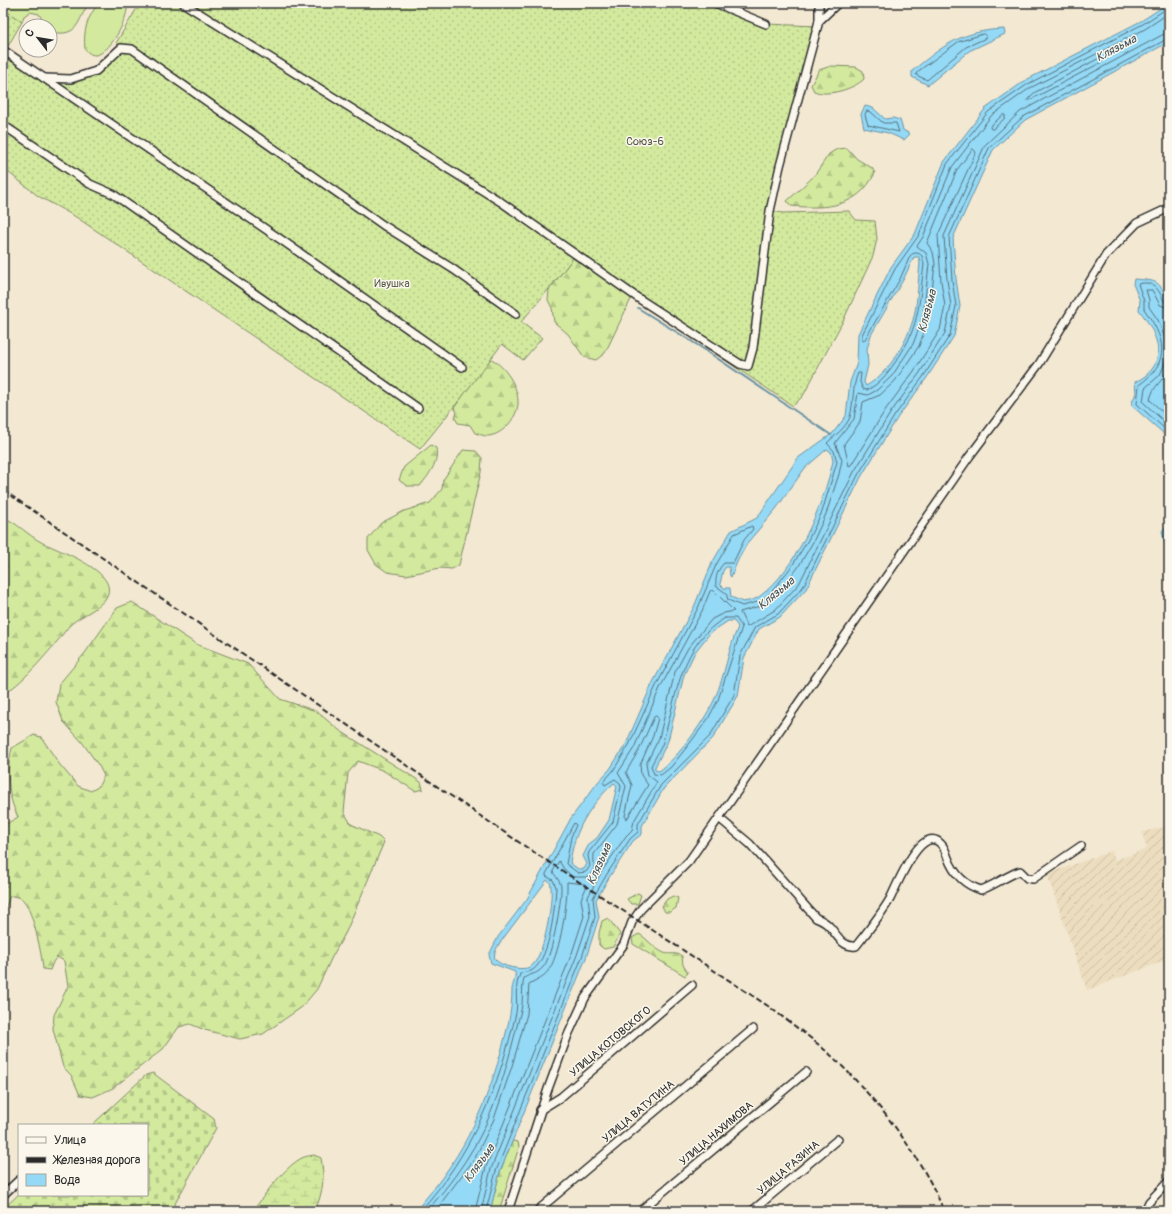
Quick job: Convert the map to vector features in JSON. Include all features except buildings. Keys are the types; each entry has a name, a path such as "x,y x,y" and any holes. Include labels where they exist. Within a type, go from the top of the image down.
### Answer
{"street":[{"path":"183,3 501,202 638,298 740,364 748,366 753,348 770,211 780,166 819,21 819,3"},
{"path":"715,3 766,24"},
{"path":"819,21 838,3"},
{"path":"44,78 71,79 96,71 121,48 132,49 383,225 453,269 516,314"},
{"path":"3,50 283,241 462,368"},
{"path":"3,124 90,184 112,194 418,408"},
{"path":"508,1211 540,1110 568,1035 585,998 624,944 632,922 641,909 689,861 964,464 1035,370 1106,255 1137,223 1169,208"},
{"path":"719,818 750,844 816,918 829,926 845,945 851,947 856,946 887,904 914,852 924,843 931,840 938,841 942,845 960,879 966,884 981,890 998,883 1010,874 1020,872 1027,878 1033,879 1081,846"},
{"name":"УЛИЦА КОТОВСКОГО","path":"540,1110 561,1097 692,985"},
{"name":"УЛИЦА ВАТУТИНА","path":"537,1211 753,1029"},
{"name":"УЛИЦА НАХИМОВА","path":"640,1211 806,1072"},
{"name":"УЛИЦА РАЗИНА","path":"752,1211 838,1139"},
{"path":"3,1195 18,1181"},
{"path":"1145,1211 1149,1202 1169,1181"}],"shaded area":[{"path":"1169,826 1169,959 1087,990 1047,874 1112,851 1115,860 1147,849 1142,832"}],"green space":[{"path":"3,3 89,3 76,26 72,30 60,33 58,33 58,18 41,18 39,14 30,12 23,18 18,18 18,19 3,9"},
{"path":"99,3 121,3 122,6 127,7 124,20 117,36 106,49 94,55 85,49 85,30 91,14"},
{"path":"140,3 715,3 766,24 818,26 771,211 783,213 849,211 856,220 875,221 877,239 873,256 844,319 803,396 793,406 573,258 521,322 542,338 523,360 502,344 420,449 76,217 38,196 3,168 3,9 18,19 18,29 5,51 44,78 71,79 96,71 120,47 116,43"},
{"path":"831,66 856,67 863,71 864,79 854,86 840,91 819,93 814,91 811,85 819,70"},
{"path":"847,148 857,159 872,168 875,173 868,185 850,200 840,204 816,207 791,206 787,201 814,176 829,154 837,149"},
{"path":"573,258 632,297 605,353 596,360 584,357 568,334 554,322 552,308 548,300 549,290"},
{"path":"490,358 501,366 514,384 518,397 518,404 515,415 508,425 498,433 487,436 475,433 470,425 458,423 455,418 457,412 454,408"},
{"path":"431,445 436,448 437,453 435,463 430,473 420,486 407,486 399,480 404,467"},
{"path":"463,450 476,451 482,458 481,472 459,565 452,569 440,568 406,575 387,572 376,564 368,550 368,539 381,523 404,511 430,503 442,489 443,480"},
{"path":"3,517 13,522 41,542 72,556 96,570 104,578 108,587 107,596 104,600 96,608 71,624 33,669 17,685 3,693"},
{"path":"132,602 196,644 248,664 280,699 316,711 339,730 421,782 423,789 415,791 384,771 358,761 348,773 344,812 351,824 379,837 384,842 346,932 317,989 302,1007 263,1034 240,1039 205,1030 190,1024 179,1027 163,1049 113,1088 93,1097 80,1095 71,1075 63,1067 53,1029 54,1015 68,986 64,961 57,957 50,970 43,969 34,924 31,914 24,901 10,896 3,916 3,826 18,817 14,809 8,775 12,748 34,735 41,737 60,765 78,786 91,791 98,787 104,776 99,766 82,742 63,721 56,702 59,684 85,653 117,608"},
{"path":"638,893 641,895 638,904 631,904 627,899"},
{"path":"673,896 678,898 676,908 670,912 665,912 662,906 667,899"},
{"path":"608,918 620,934 613,947 604,949 599,945 599,933 602,921"},
{"path":"639,934 664,953 678,954 682,956 683,965 688,973 685,976 633,944 632,938"},
{"path":"153,1073 214,1119 216,1128 171,1211 3,1211 3,1209 18,1195 148,1196 148,1124 93,1124 146,1075"},
{"path":"512,1141 518,1142 519,1147 499,1211 490,1211 500,1172"},
{"path":"314,1155 321,1158 323,1172 320,1197 315,1211 254,1211 269,1190 296,1161 303,1157"}],"water":[{"name":"Клязьма","path":"1169,3 1169,42 1025,120 993,150 953,238 956,279 960,306 954,336 926,379 898,417 861,477 806,589 780,617 759,629 744,658 738,696 713,738 664,788 642,826 642,834 633,841 596,900 599,917 586,958 500,1172 490,1211 415,1211 431,1193 457,1156 468,1137 486,1097 501,1052 510,1014 515,972 491,963 489,955 498,937 527,899 571,818 598,782 610,769 626,744 652,684 694,607 712,563 731,531 757,518 798,458 833,433 846,416 850,382 857,363 858,334 891,267 915,234 944,162 985,109 1026,80 1141,21","holes":["914,257 919,257 920,263 916,303 914,316 907,336 890,365 866,386 864,382 868,365 867,349 871,335 903,280","827,449 831,452 833,461 823,496 807,534 797,553 773,584 758,597 743,602 731,597 730,588 724,588 720,584 723,571 726,567 729,567 731,577 748,542 776,509 805,468","728,621 734,621 738,627 715,698 711,707 683,748 659,771 655,770 655,767 668,741 684,675 695,652 710,633","614,783 617,786 609,820 597,838 589,844 583,856 587,864 584,869 578,869 570,863 575,840 584,819 598,800","547,880 550,882 550,913 544,941 535,962 530,967 522,969 512,968 502,964 495,959 495,953 498,946"]},
{"path":"1004,29 1005,34 969,51 928,85 912,77 912,71 954,41 964,36 976,33"},
{"path":"865,106 873,108 885,119 893,118 900,120 903,130 910,134 904,140 888,133 864,128 861,114"},
{"path":"1134,279 1149,280 1157,283 1163,290 1169,303 1169,442 1162,432 1131,405 1136,393 1135,382 1146,375 1153,367 1157,358 1158,349 1156,339 1146,319 1139,310 1140,301 1133,284"},
{"path":"1169,523 1169,549 1165,544 1162,531"}],"waterway":[{"path":"638,308 699,346 831,435"}],"railway":[{"path":"3,490 523,845 768,1006 805,1034 840,1064 885,1114 912,1151 935,1191 944,1211"}],"park label":[{"name":"Союз-6","path":"645,141"},
{"name":"Ивушка","path":"392,283"}]}
